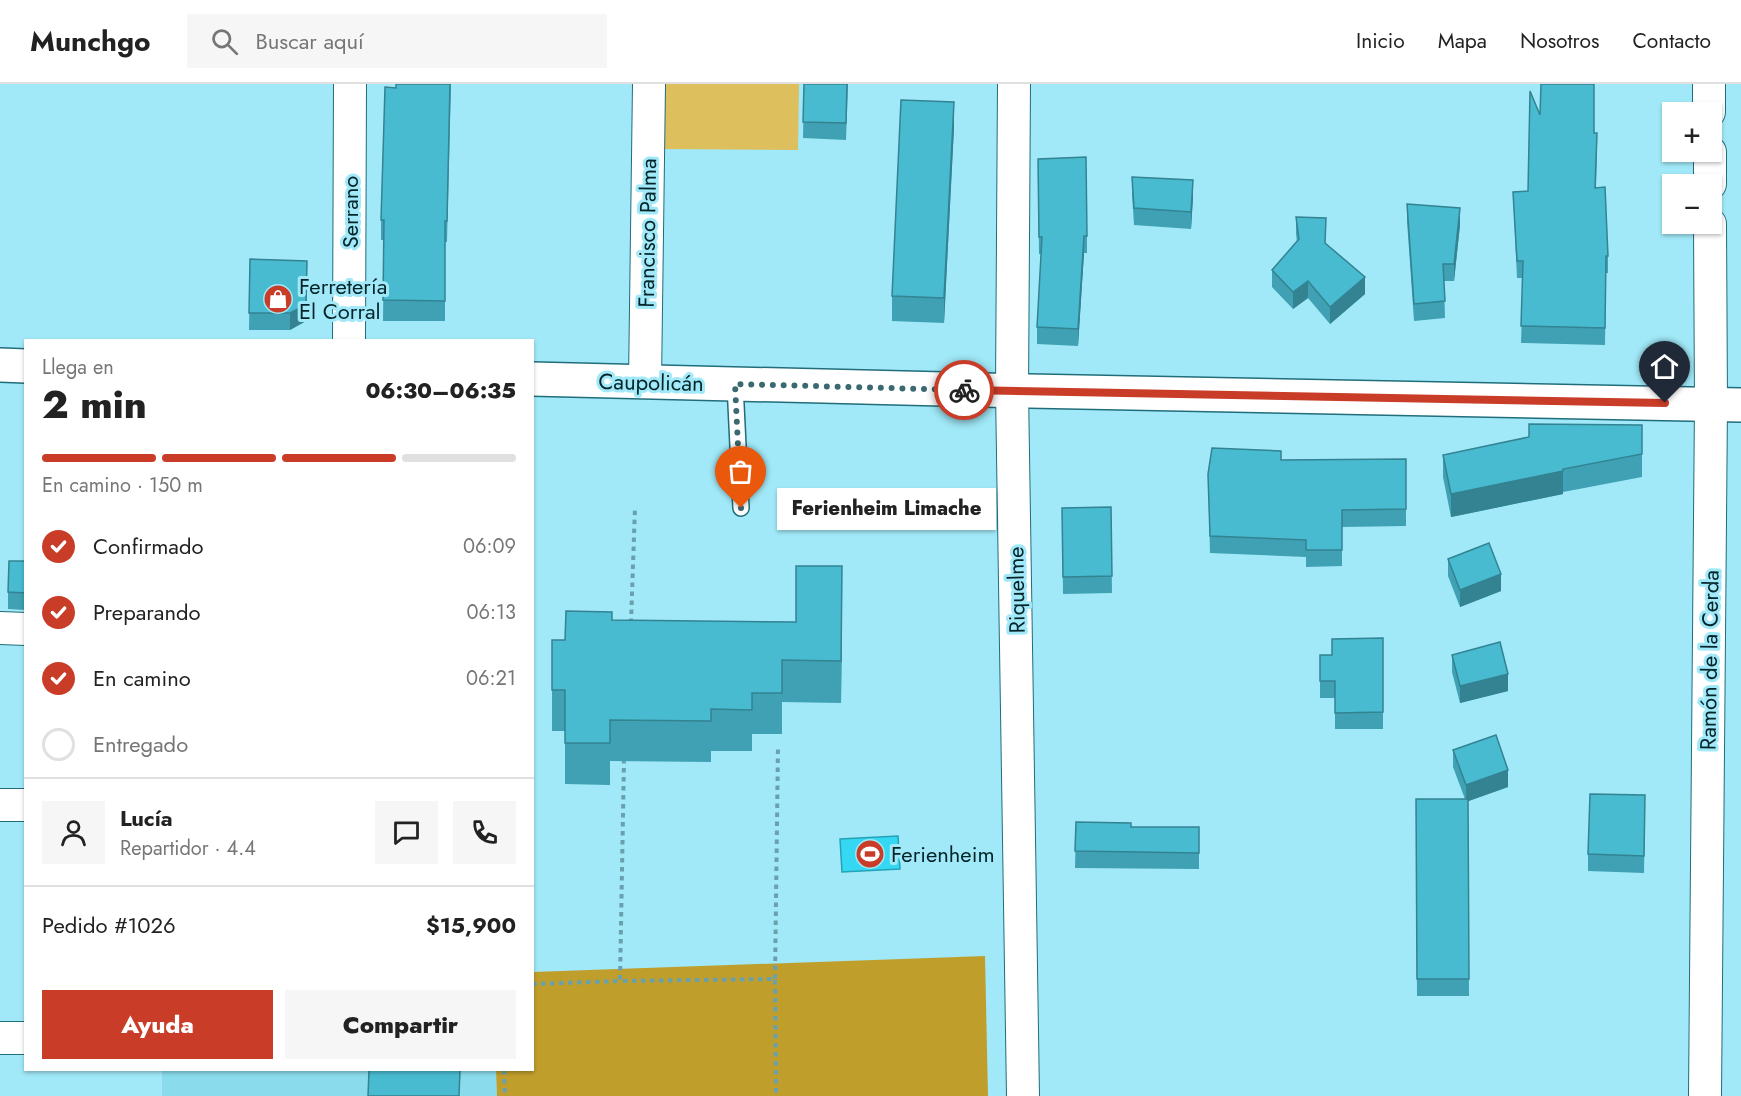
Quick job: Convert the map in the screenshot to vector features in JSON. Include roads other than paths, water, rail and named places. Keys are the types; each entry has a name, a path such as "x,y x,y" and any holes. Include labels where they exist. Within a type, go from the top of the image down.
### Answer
{"street":[{"name":"Serrano","path":"349,339 350,84"},
{"name":"Francisco Palma","path":"645,382 649,84"},
{"name":"Riquelme","path":"1014,84 1012,390 1023,1096"},
{"path":"1709,84 1709,102"},
{"name":"Ramón de la Cerda","path":"1705,1096 1726,404 1711,234"},
{"path":"0,365 24,366"},
{"name":"Caupolicán","path":"534,379 1726,404"},
{"path":"0,628 24,629"},
{"path":"0,805 24,805"},
{"path":"0,1038 24,1038"}],"lane":[{"path":"735,384 741,508"}],"place":[{"name":"Ferretería El Corral","path":"278,299"},
{"name":"Ferienheim Limache","path":"741,508"},
{"name":"Ferienheim","path":"870,854"}]}
